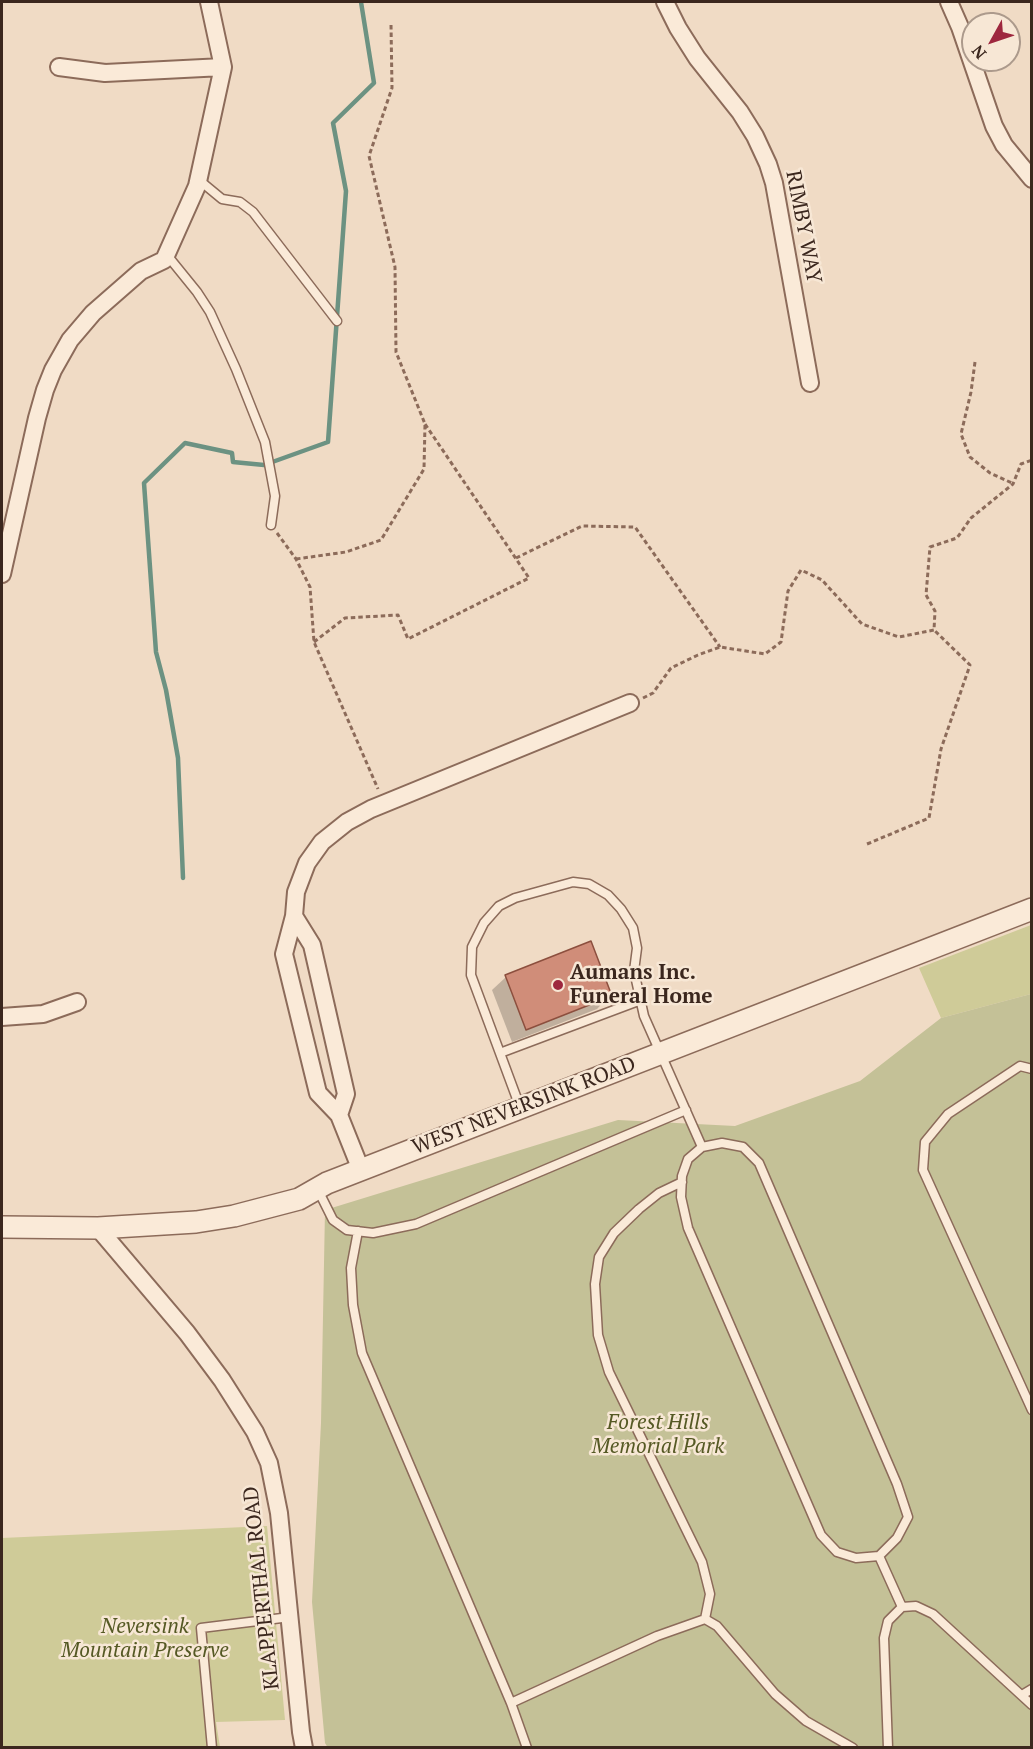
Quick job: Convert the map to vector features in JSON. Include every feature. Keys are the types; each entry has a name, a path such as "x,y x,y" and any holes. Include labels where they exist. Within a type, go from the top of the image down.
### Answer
{"street":[{"path":"2,574 40,408 45,390 61,354 93,313 141,271 164,260 191,203 199,180 222,68 209,2"},
{"name":"RIMBY WAY","path":"666,2 678,28 697,58 745,120 768,164 774,183 810,383"},
{"path":"949,2 960,27 994,126 1004,145 1032,179"},
{"path":"60,67 105,73 222,68"},
{"path":"361,1170 339,1115 318,1093 284,954 294,916 296,892 307,863 322,842 346,822 371,809 630,704"},
{"name":"WEST NEVERSINK ROAD","path":"2,1227 99,1228 181,1221 196,1222 234,1216 299,1199 327,1183 1032,909"},
{"path":"294,916 312,945 346,1094 339,1115"},
{"path":"2,1017 43,1014 77,1002"},
{"name":"KLAPPERTHAL ROAD","path":"99,1228 187,1333 222,1380 255,1432 273,1479 279,1513 304,1748"}],"lane":[{"path":"199,180 222,199 240,202 253,212 337,321"},
{"path":"167,254 210,312 223,338 265,442 275,496 271,525"},
{"path":"520,1107 471,975 472,947 484,923 500,906 515,898 573,882 589,884 608,895 621,909 633,928 637,948 634,971 644,1016 702,1146"},
{"path":"500,1053 640,1000"},
{"path":"1032,1069 1020,1066 948,1114 925,1142 923,1170 1032,1410"},
{"path":"317,1188 333,1220 347,1230 373,1233 416,1224 686,1110"},
{"path":"723,1143 743,1147 759,1164 764,1174 897,1484 908,1516 897,1538 879,1556 856,1558 837,1552 821,1535 688,1228 681,1197 682,1182 688,1159 702,1146 723,1143"},
{"path":"682,1182 659,1193 614,1233 599,1257 595,1284 598,1335 609,1372 702,1562 710,1594 705,1619"},
{"path":"358,1231 351,1268 353,1305 362,1353 511,1703 526,1748"},
{"path":"879,1556 902,1607"},
{"path":"888,1748 884,1638 888,1621 902,1607 916,1606 933,1614 1032,1705"},
{"path":"212,1748 201,1628 290,1617"},
{"path":"511,1703 657,1636 705,1619 717,1626 775,1694 806,1721 852,1748"},
{"path":"1022,1695 1032,1689"}],"path":[{"path":"314,642 345,618 398,615 408,639 529,578 425,424 396,352 395,267 369,156 392,88 391,24"},
{"path":"975,362 972,392 961,434 970,457 990,473 1012,484"},
{"path":"296,559 346,552 381,540 424,469 425,424"},
{"path":"867,844 929,818 941,749 970,665 934,630 935,610 926,596 930,547 957,538 970,518 1012,484 1021,464 1032,460"},
{"path":"271,525 296,559 310,587 314,642 379,791"},
{"path":"515,558 582,526 635,527 720,647"},
{"path":"630,704 653,693 671,668 720,647 765,654 781,642 788,591 801,570 822,580 862,624 899,638 934,630"}],"green space":[{"path":"1031,925 1031,994 941,1018 919,968"},
{"name":"Forest Hills Memorial Park","path":"1031,994 1031,1747 328,1748 325,1743 312,1602 321,1423 325,1210 618,1120 735,1126 860,1081 941,1018"},
{"name":"Neversink Mountain Preserve","path":"267,1526 285,1720 216,1722 220,1747 2,1747 2,1538"}],"building":[{"name":"Aumans Inc. Funeral Home","path":"591,941 612,996 526,1030 505,975"}],"waterway":[{"path":"183,878 178,758 166,690 156,652 144,483 185,443 232,453 233,462 264,465 328,442 346,191 333,123 374,83 361,2"}],"place":[{"name":"Aumans Inc. Funeral Home","path":"558,985"}]}
